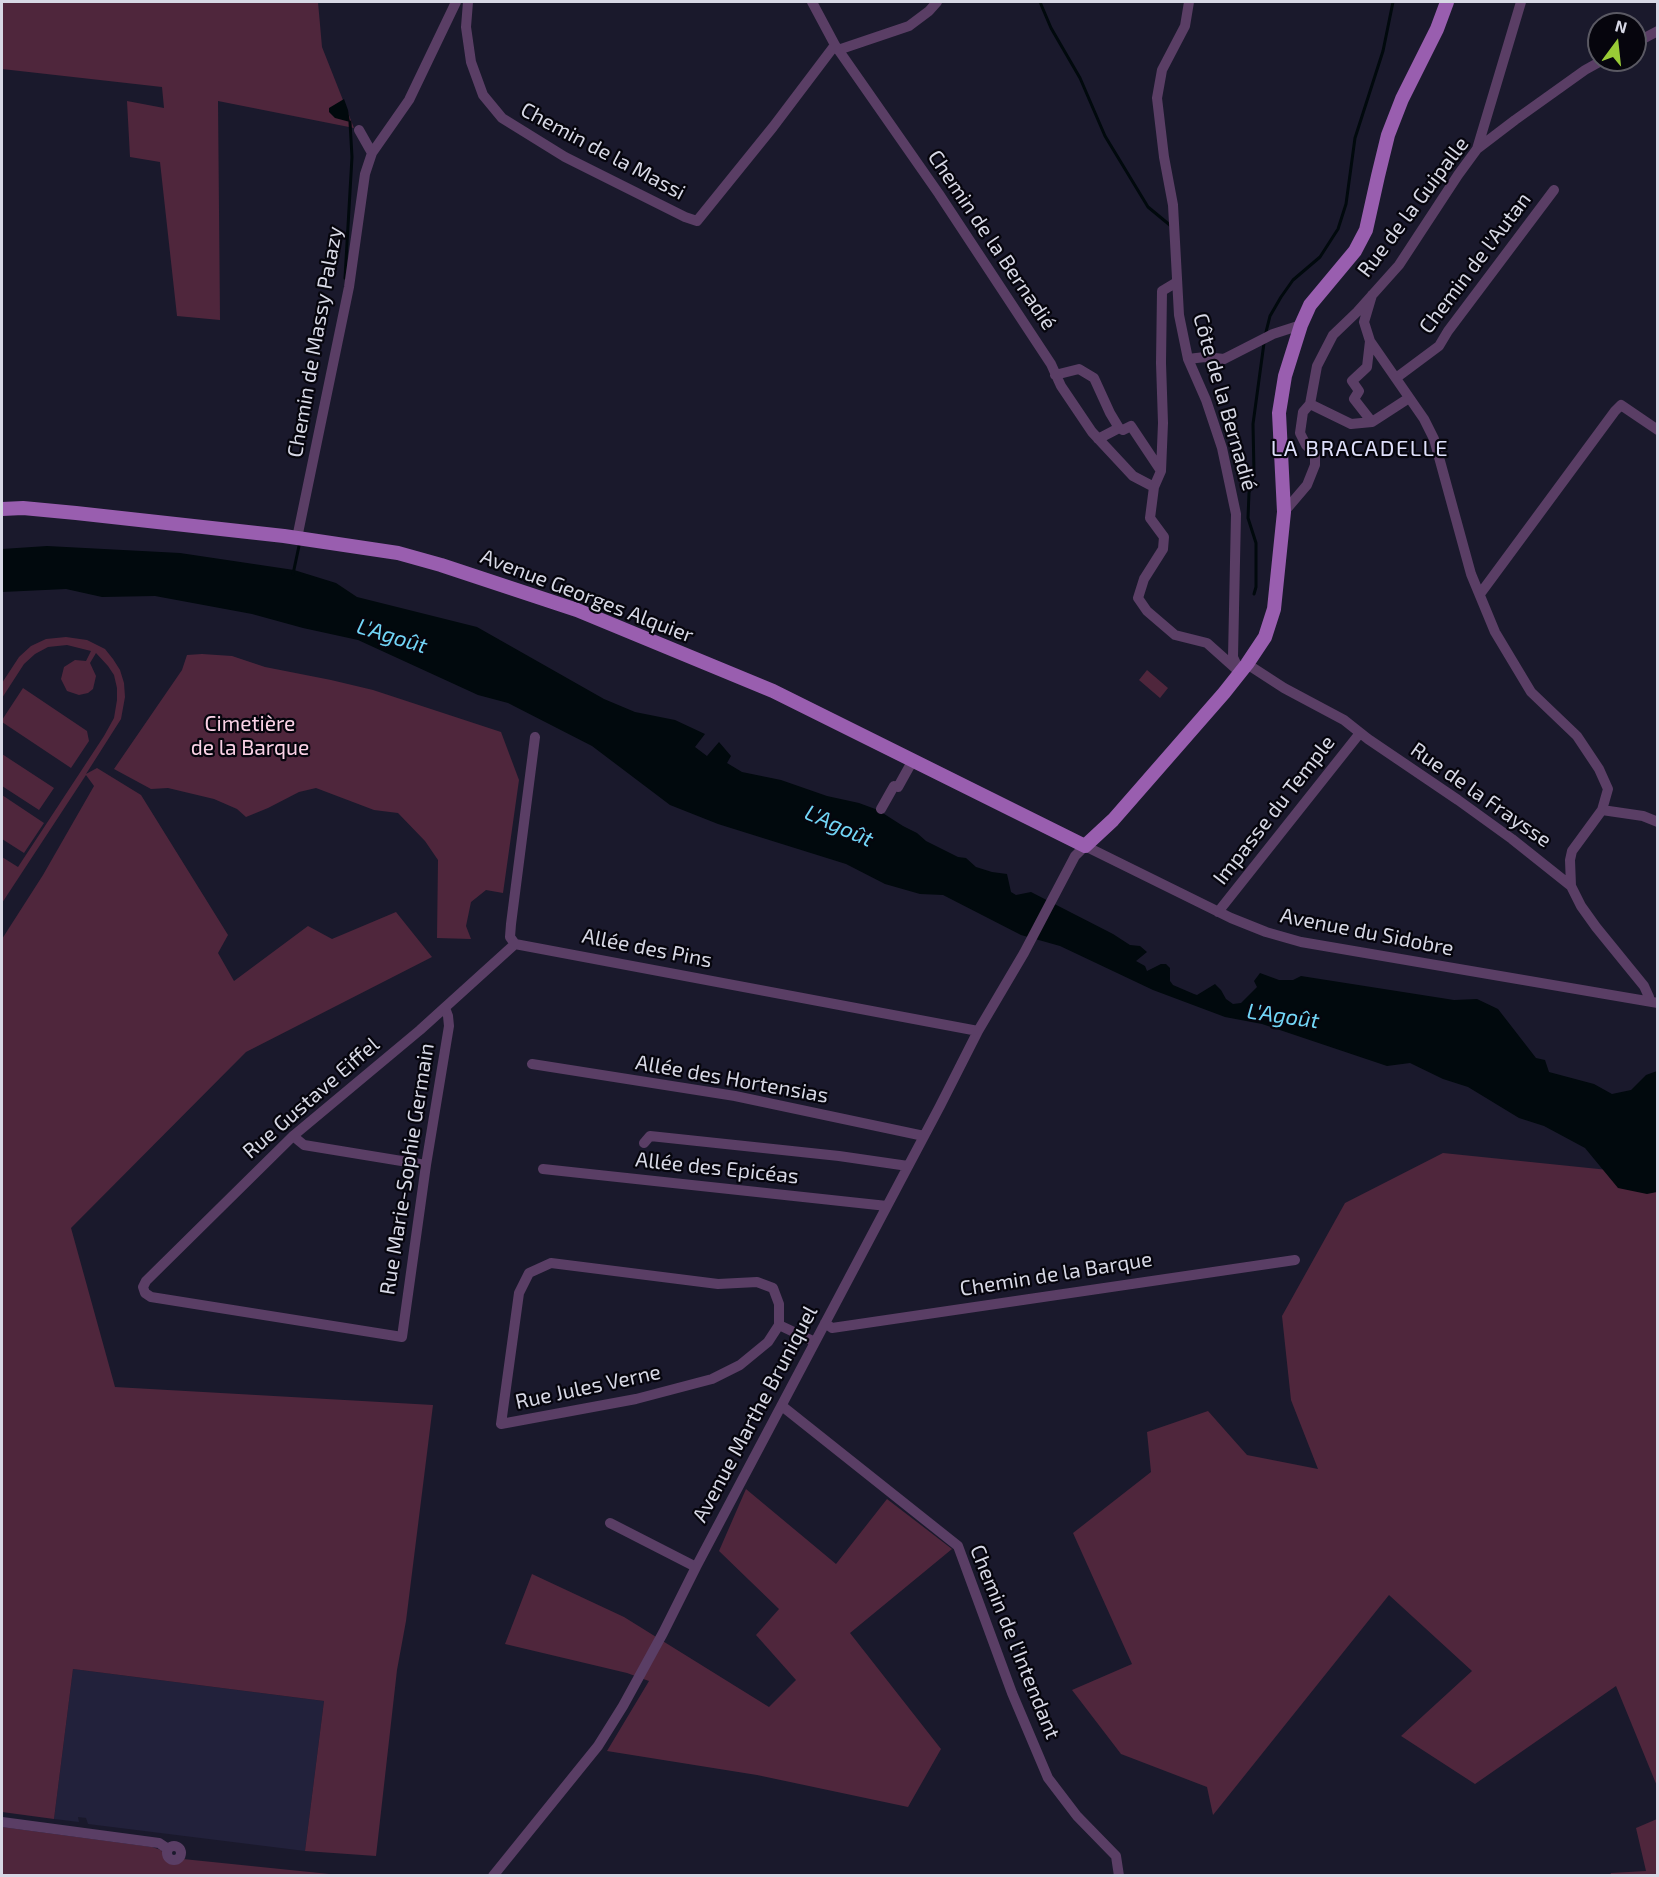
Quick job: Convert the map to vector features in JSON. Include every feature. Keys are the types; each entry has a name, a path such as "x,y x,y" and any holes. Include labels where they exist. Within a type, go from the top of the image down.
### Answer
{"main road":[{"path":"1085,846 1113,820 1224,693 1239,666 1265,637 1274,609 1284,512 1279,413 1284,376 1310,305 1355,251 1366,230 1388,135 1402,99 1437,29 1447,2"},
{"name":"Avenue Georges Alquier","path":"2,509 22,508 87,514 353,545 398,553 464,572 577,610 773,692 1085,846"}],"street":[{"path":"359,129 372,153 409,100 456,2"},
{"name":"Chemin de la Massi","path":"468,2 466,27 471,62 483,95 502,118 565,158 697,221 836,47"},
{"name":"Chemin de la Bernadié","path":"812,2 836,47 959,224 1051,364 1055,375 1092,432 1132,476 1154,487"},
{"path":"836,47 909,27 937,2"},
{"path":"1177,282 1173,206 1164,158 1157,98 1162,70 1185,26 1189,2"},
{"path":"1477,150 1521,2"},
{"name":"Rue de la Guipalle","path":"1284,512 1307,485 1315,465 1315,454 1306,445 1300,433 1304,412 1310,404 1317,366 1333,335 1399,265 1477,150 1587,69"},
{"name":"Chemin de Massy Palazy","path":"297,538 349,287 360,199 372,153"},
{"name":"Chemin de l'Autan","path":"1396,378 1438,346 1554,190"},
{"name":"Côte de la Bernadié","path":"1177,282 1179,315 1188,359 1206,400 1222,448 1236,514 1233,657 1239,666 1207,643 1175,634 1147,611 1138,598 1144,579 1163,549 1164,537 1150,518 1154,487 1161,471 1162,291 1177,282"},
{"path":"1372,295 1364,322 1370,341 1424,419 1434,439 1471,573 1495,632 1531,692 1576,736 1599,769 1608,789 1602,810 1572,851 1571,886"},
{"path":"1188,359 1205,357 1224,359 1273,334 1301,325"},
{"path":"1370,341 1366,367 1352,381 1359,391 1354,399 1372,422"},
{"path":"1055,375 1079,369 1094,378 1119,428"},
{"path":"1310,404 1351,424 1372,422 1409,398"},
{"path":"1480,594 1621,405 1658,430"},
{"path":"1098,439 1119,428 1123,430 1131,426 1161,471"},
{"name":"Rue de la Fraysse","path":"1239,666 1344,720 1539,860 1571,886 1581,906 1644,986 1653,1002"},
{"name":"Impasse du Temple","path":"1218,912 1360,733"},
{"path":"515,944 510,937 511,924 535,737"},
{"path":"881,809 894,786 898,787 913,760"},
{"path":"1602,810 1643,816 1658,822"},
{"name":"Avenue Marthe Bruniquel","path":"493,1875 598,1746 623,1706 978,1030 1024,953 1075,856 1085,846"},
{"name":"Avenue du Sidobre","path":"1085,846 1218,912 1266,932 1301,942 1653,1002"},
{"name":"Rue Gustave Eiffel","path":"402,1337 151,1297 143,1290 144,1284 293,1136 445,1008 515,944"},
{"name":"Allée des Pins","path":"515,944 978,1030"},
{"name":"Rue Marie-Sophie Germain","path":"402,1337 426,1165 449,1026 445,1008"},
{"name":"Allée des Hortensias","path":"532,1064 735,1096 924,1136"},
{"path":"293,1136 304,1144 426,1165"},
{"path":"644,1143 650,1136 839,1156 908,1166"},
{"name":"Allée des Epicéas","path":"543,1169 887,1206"},
{"name":"Chemin de la Barque","path":"825,1323 832,1328 1295,1260"},
{"name":"Rue Jules Verne","path":"551,1263 718,1284 757,1282 772,1288 779,1304 779,1325 768,1342 740,1365 712,1379 636,1399 501,1424 519,1293 529,1273 551,1263"},
{"path":"779,1325 815,1342"},
{"name":"Chemin de l'Intendant","path":"782,1406 958,1546 1011,1693 1048,1778 1077,1816 1116,1856 1119,1875"},
{"path":"610,1523 696,1567"},
{"path":"2,1822 159,1844 168,1849"}],"shaded area":[{"path":"73,1669 324,1701 305,1851 88,1824 86,1818 78,1817 79,1822 54,1819"}],"green space":[{"path":"2,2 318,2 322,47 354,128 218,101 220,320 177,316 160,162 130,157 127,101 164,108 162,87 2,69"},
{"path":"66,637 87,640 105,649 120,670 124,683 125,697 121,719 86,774 97,768 141,795 228,935 218,953 234,981 308,926 332,939 396,912 432,957 246,1052 71,1228 115,1387 433,1405 406,1621 397,1670 376,1856 305,1851 324,1701 73,1669 54,1819 2,1812 2,939 43,875 94,786 86,775 2,903 2,857 18,867 114,718 117,688 114,675 96,653 90,663 96,676 93,689 79,695 67,691 61,679 64,667 75,660 86,661 91,651 67,645 48,647 35,654 24,664 2,698 2,683 19,657 31,646 46,639"},
{"name":"Cimetière de la Barque","path":"187,655 232,656 265,667 373,690 501,732 519,780 503,893 486,890 471,902 466,926 471,939 437,938 438,860 425,841 398,813 374,810 316,788 299,792 246,817 237,809 214,799 168,788 151,789 114,769 182,670"},
{"path":"1147,670 1168,688 1160,698 1139,680"},
{"path":"23,688 87,731 89,741 71,768 2,722"},
{"path":"2,754 54,788 39,810 2,786"},
{"path":"2,795 44,823 24,853 2,839"},
{"path":"1443,1153 1657,1175 1657,1786 1616,1686 1475,1784 1401,1736 1472,1671 1389,1595 1213,1815 1207,1787 1121,1754 1072,1690 1132,1664 1073,1533 1151,1472 1147,1432 1208,1411 1247,1455 1318,1469 1291,1400 1282,1316 1345,1203"},
{"path":"746,1489 836,1564 887,1499 952,1549 850,1633 941,1749 908,1807 757,1775 607,1751 649,1681 627,1673 505,1644 532,1574 624,1617 769,1707 796,1680 756,1635 779,1609 719,1551"},
{"path":"1657,1819 1657,1875 1610,1875 1611,1873 1646,1871 1636,1828"},
{"path":"2,1827 152,1847 161,1850 172,1863 183,1859 339,1875 2,1876"}],"water":[{"path":"344,99 350,122 335,118 329,112 329,108"},
{"name":"L'Agoût","path":"47,546 180,553 294,570 336,583 357,597 477,627 604,699 635,712 675,720 705,734 695,747 707,756 719,742 731,756 727,763 742,772 781,780 878,810 917,833 926,841 958,857 966,858 976,867 1007,874 1011,892 1016,895 1031,892 1130,945 1140,946 1147,952 1136,961 1145,966 1147,971 1166,964 1170,968 1170,981 1173,985 1197,995 1215,984 1226,999 1233,1004 1241,1003 1257,987 1254,981 1260,973 1279,980 1293,980 1301,976 1454,1000 1477,999 1498,1009 1536,1058 1545,1060 1549,1072 1594,1084 1612,1094 1631,1090 1646,1075 1657,1071 1657,1192 1647,1194 1618,1188 1585,1148 1544,1126 1519,1118 1468,1087 1443,1079 1410,1063 1387,1066 1262,1024 1225,1017 1153,990 1060,946 1021,935 943,895 920,894 885,884 846,864 718,824 670,805 592,746 508,703 478,695 358,640 252,614 155,596 102,597 66,589 2,592 2,549"}],"waterway":[{"path":"1040,2 1051,28 1080,78 1105,136 1148,207 1171,226"},
{"path":"1265,336 1270,316 1281,297 1293,280 1320,257 1338,229 1346,204 1355,138 1383,51 1393,2"},
{"path":"345,278 352,157 350,122"},
{"path":"1254,594 1256,543 1248,518 1249,493 1254,473 1253,424 1264,343"},
{"path":"293,574 299,546"}],"district":[{"name":"LA BRACADELLE","path":"1360,449"}]}
